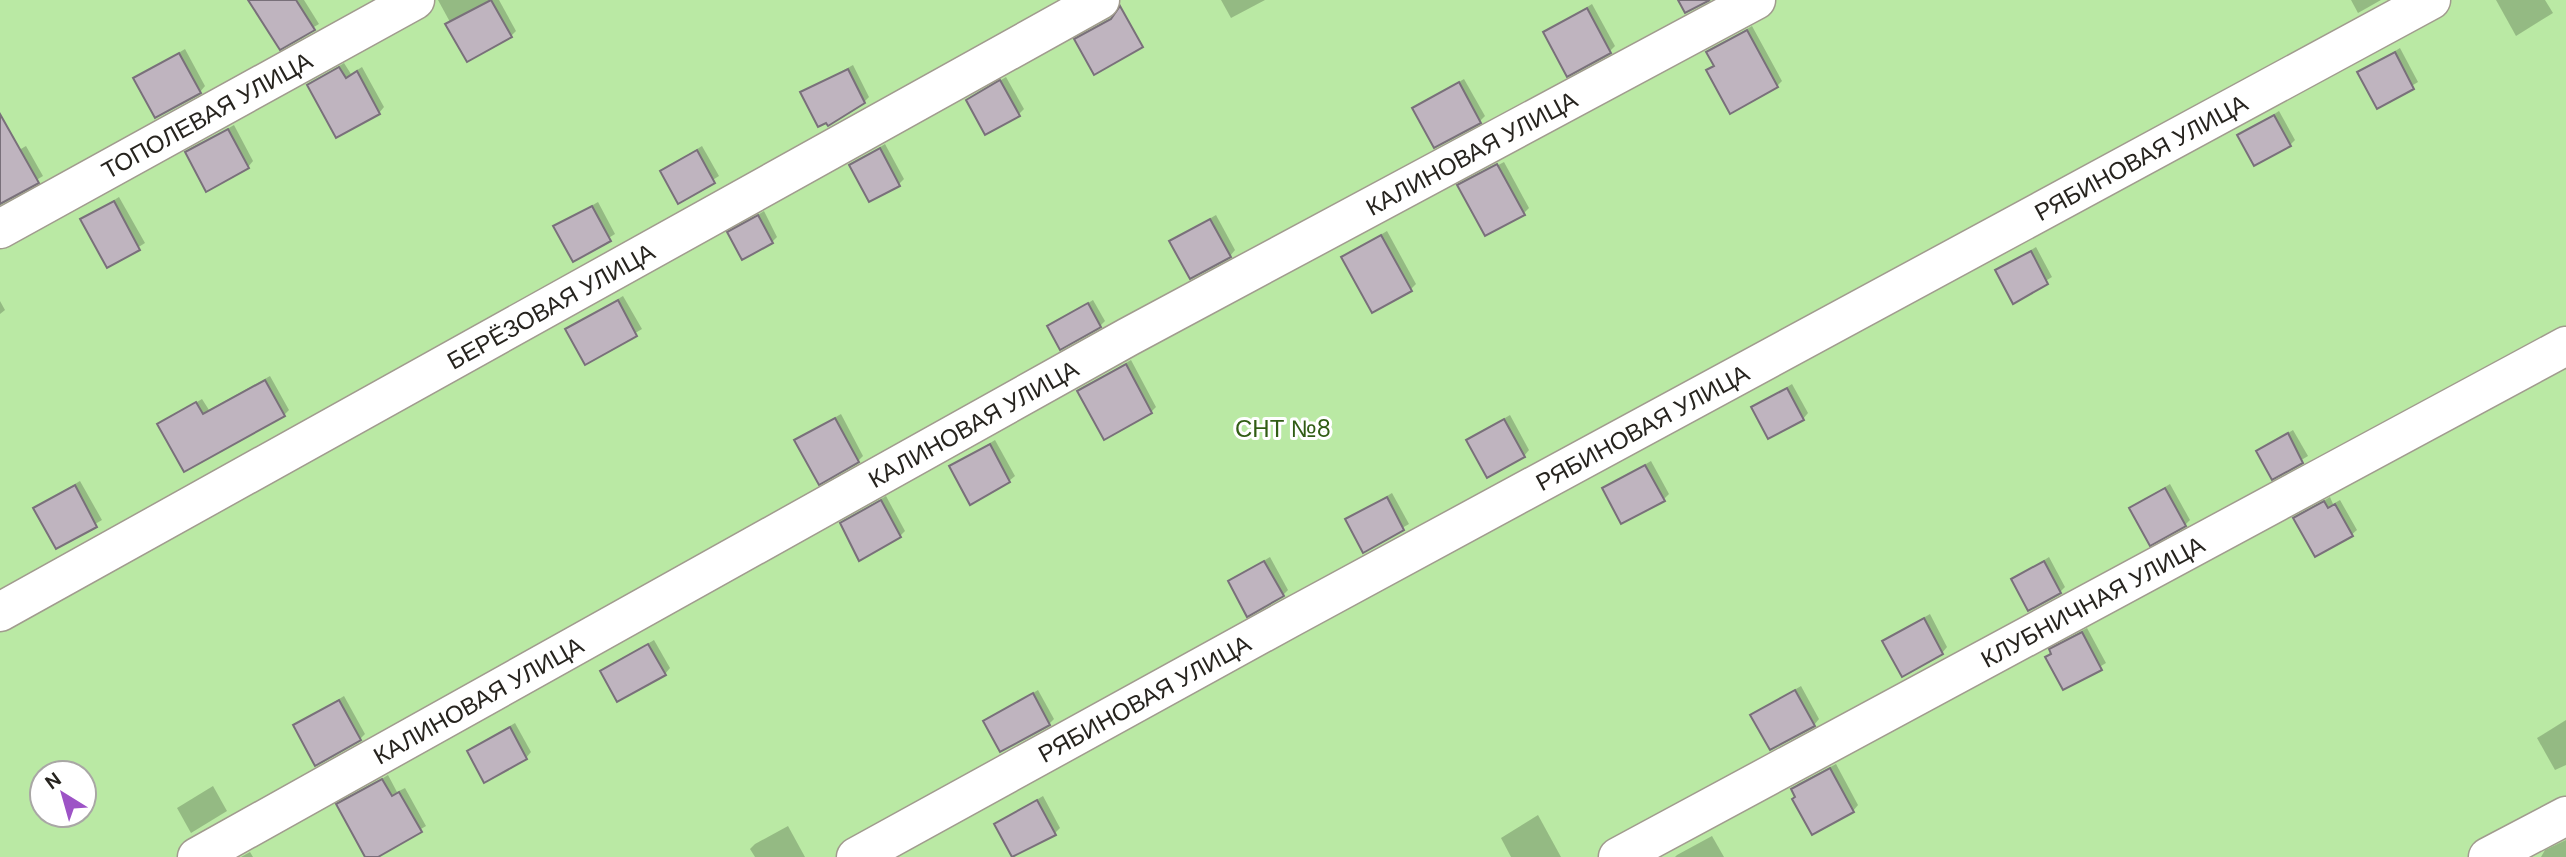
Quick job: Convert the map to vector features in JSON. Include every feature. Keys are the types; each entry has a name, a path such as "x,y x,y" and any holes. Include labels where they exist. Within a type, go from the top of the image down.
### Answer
{"street":[{"name":"ТОПОЛЕВАЯ УЛИЦА","path":"0,229 415,0"},
{"name":"БЕРЁЗОВАЯ УЛИЦА","path":"0,612 1100,0"},
{"name":"КАЛИНОВАЯ УЛИЦА","path":"197,857 1128,337 1756,0"},
{"name":"РЯБИНОВАЯ УЛИЦА","path":"856,857 1290,618 2431,0"},
{"name":"КЛУБНИЧНАЯ УЛИЦА","path":"1618,857 2566,346"},
{"path":"2487,857 2566,816"}],"green space":[{"name":"СНТ №8","path":"0,0 2566,0 2566,857 0,857"}],"building":[{"path":"248,0 296,0 315,30 280,50"},
{"path":"491,0 512,37 467,62 445,24"},
{"path":"1678,0 1710,0 1685,13"},
{"path":"1120,6 1143,47 1094,75 1074,39 1111,19"},
{"path":"1587,8 1611,53 1567,77 1543,32"},
{"path":"1747,30 1778,87 1730,114 1706,70 1714,66 1706,52"},
{"path":"2395,52 2414,89 2377,109 2357,72"},
{"path":"179,53 201,93 155,118 133,78"},
{"path":"339,67 346,78 357,71 380,114 336,138 307,85"},
{"path":"848,69 865,103 828,126 826,123 818,127 800,92"},
{"path":"1000,80 1020,116 985,135 966,100"},
{"path":"1459,82 1481,123 1434,148 1412,108"},
{"path":"0,114 39,183 0,204"},
{"path":"2274,115 2291,146 2254,166 2237,135"},
{"path":"228,129 249,168 206,192 185,152"},
{"path":"880,148 900,186 869,202 849,165"},
{"path":"697,150 715,183 678,204 660,171"},
{"path":"1497,164 1525,215 1485,236 1457,185"},
{"path":"114,201 140,250 107,268 80,219"},
{"path":"592,206 611,241 573,262 553,226"},
{"path":"758,215 773,243 742,260 727,232"},
{"path":"1210,219 1231,257 1190,279 1169,241"},
{"path":"1381,235 1412,291 1372,313 1341,257"},
{"path":"2031,251 2048,284 2013,304 1995,270"},
{"path":"618,300 637,336 585,365 565,329"},
{"path":"1088,303 1101,327 1060,350 1047,326"},
{"path":"1126,364 1152,413 1104,440 1077,391"},
{"path":"265,380 285,416 184,472 157,424 196,402 203,414"},
{"path":"1787,388 1804,420 1768,439 1751,407"},
{"path":"835,418 859,462 819,485 794,440"},
{"path":"1504,419 1525,457 1487,478 1466,440"},
{"path":"2288,433 2303,463 2272,480 2256,451"},
{"path":"990,444 1010,482 970,505 949,466"},
{"path":"1645,465 1665,501 1621,524 1602,488"},
{"path":"75,485 97,527 56,549 33,508"},
{"path":"2165,488 2186,526 2150,546 2129,508"},
{"path":"1387,497 1404,530 1363,553 1345,519"},
{"path":"881,500 901,537 859,561 840,523"},
{"path":"2324,501 2328,508 2335,504 2353,536 2315,557 2293,518"},
{"path":"1264,561 1284,596 1247,617 1228,581"},
{"path":"2044,561 2061,593 2028,611 2011,579"},
{"path":"1924,618 1943,654 1902,677 1882,641"},
{"path":"2082,632 2102,670 2063,690 2045,657 2051,654 2049,649"},
{"path":"648,644 666,675 617,702 600,671"},
{"path":"1795,690 1815,726 1770,750 1750,715"},
{"path":"1033,693 1050,725 1000,752 983,721"},
{"path":"339,700 361,740 315,766 293,725"},
{"path":"510,727 527,759 484,783 467,751"},
{"path":"1830,768 1854,812 1812,835 1792,799 1795,797 1791,789"},
{"path":"382,779 392,796 399,792 422,832 378,857 365,857 336,804"},
{"path":"1037,800 1056,835 1012,857 994,824"}]}
